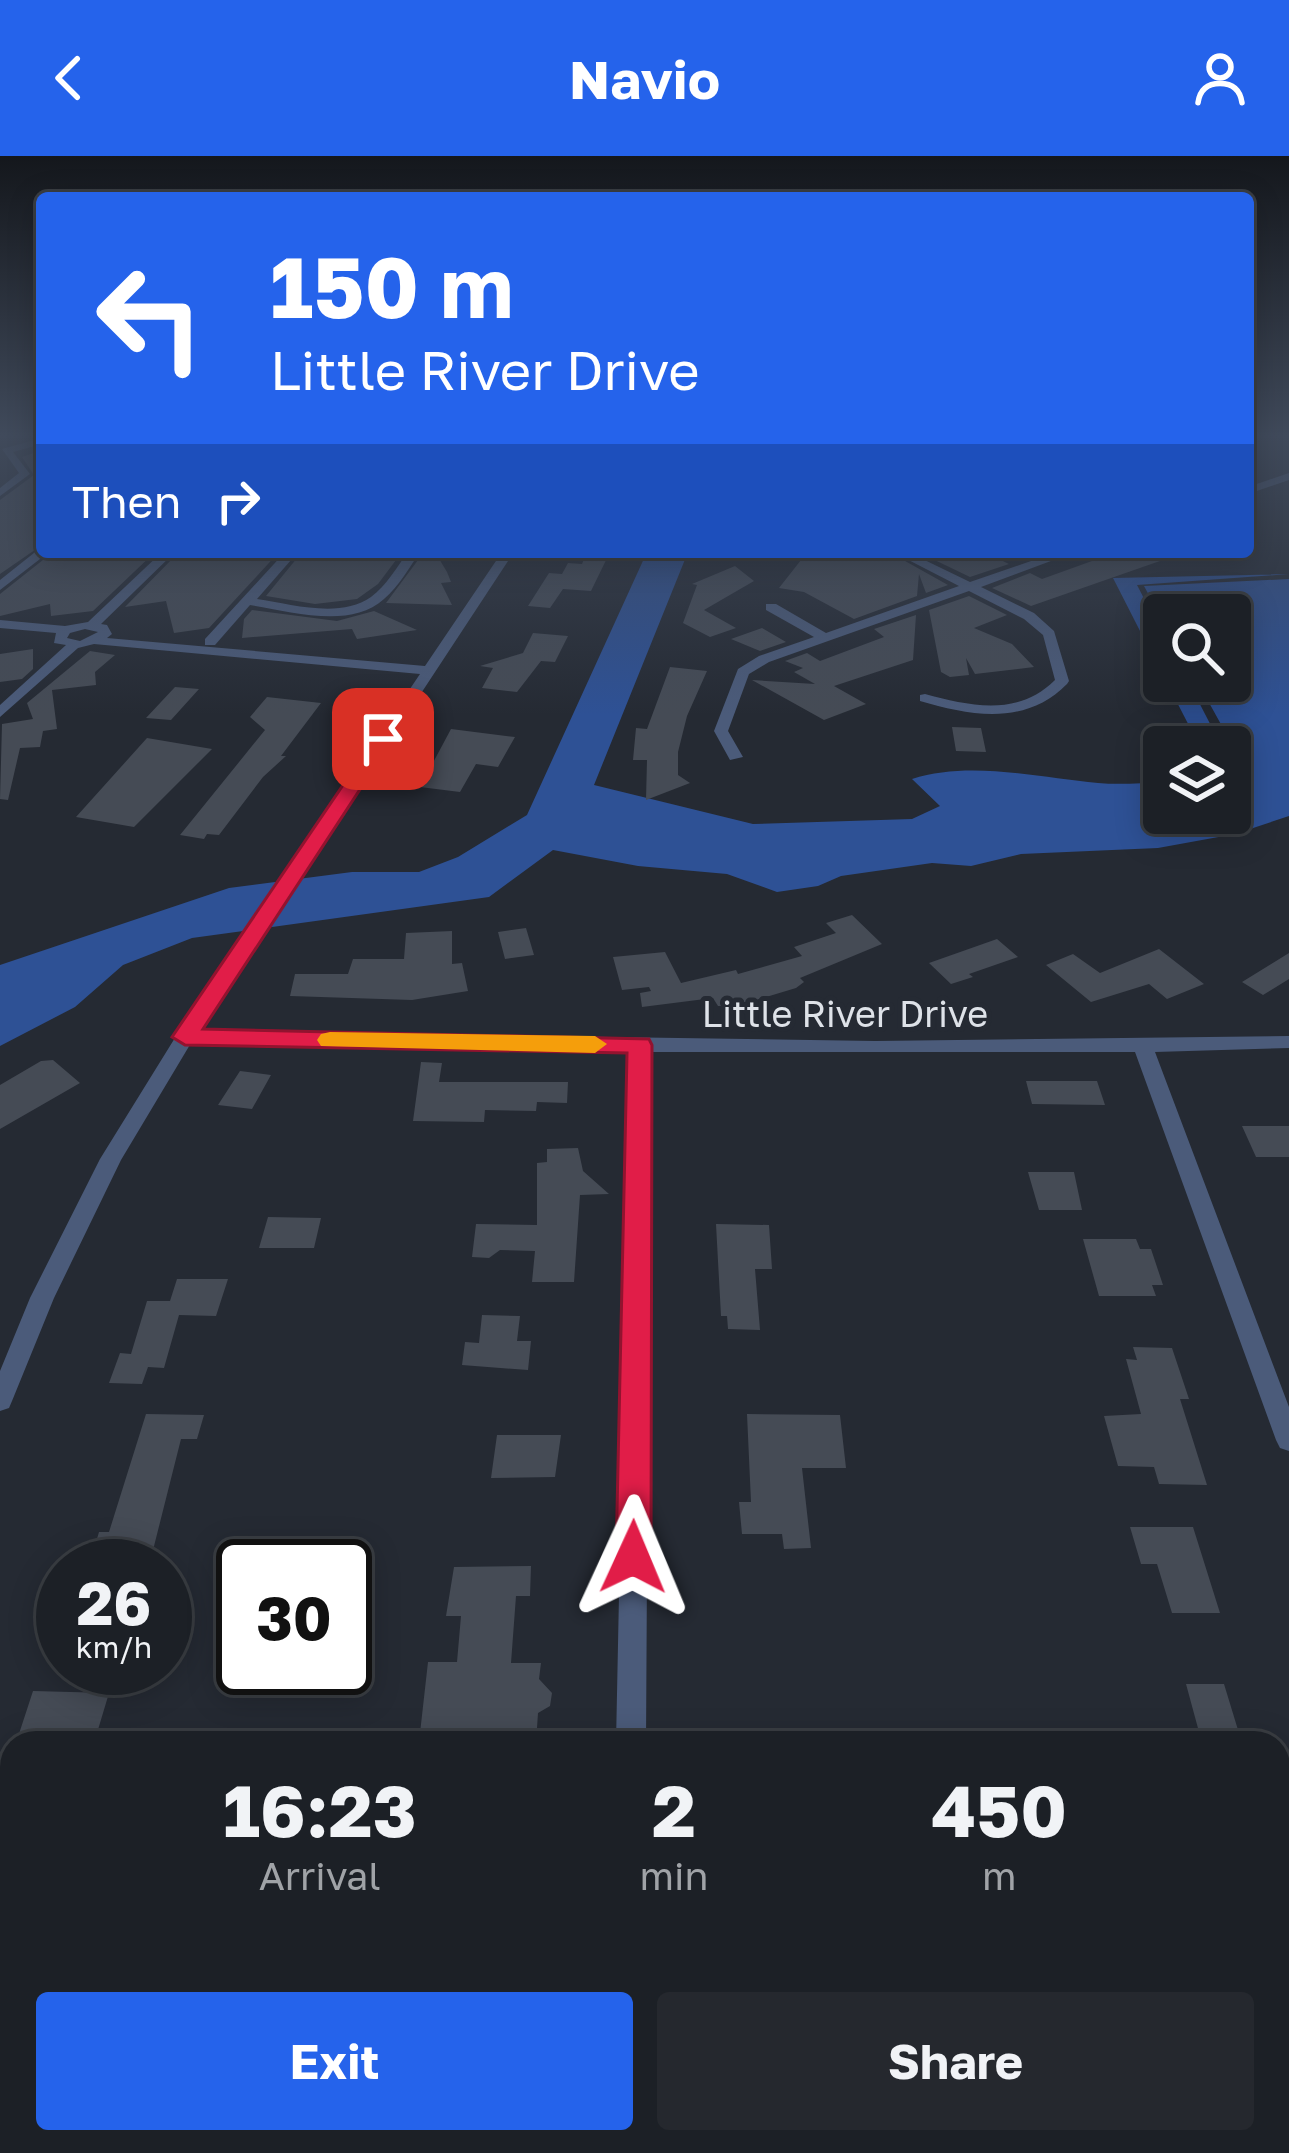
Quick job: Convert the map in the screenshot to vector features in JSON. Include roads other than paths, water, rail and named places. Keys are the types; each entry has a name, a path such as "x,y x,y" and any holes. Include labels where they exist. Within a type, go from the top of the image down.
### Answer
{"street":[{"path":"0,586 36,558"},
{"path":"0,712 74,645 98,632 164,558"},
{"path":"210,642 286,558"},
{"path":"247,601 358,608 375,601 409,558"},
{"path":"0,1401 41,1298 102,1177 185,1037 504,558"},
{"path":"911,558 1029,616 1049,634 1062,681 1054,692 1031,704 998,710 962,710 926,698"},
{"path":"736,757 721,731 743,672 764,659 1051,558"},
{"path":"0,563 26,566"},
{"path":"771,607 824,637"},
{"path":"0,624 355,656 362,663"},
{"path":"65,630 59,640 74,645"},
{"path":"98,632 344,666 362,663 429,671"},
{"name":"Little River Drive","path":"185,1037 640,1045 1142,1047 1289,1042"},
{"path":"631,1731 640,1045"},
{"path":"1142,1047 1289,1440"}],"water":[{"path":"644,558 686,558 594,785 753,824 912,819 940,806 912,779 958,771 1005,772 1106,784 1143,783 1143,834 1235,834 1158,848 1021,854 971,866 932,863 841,876 818,886 777,892 727,874 638,866 553,850 489,897 192,938 123,965 75,1007 0,1046 0,965 229,888 352,872 419,872 458,857 527,815"},
{"path":"1289,574 1137,585 1143,597 1143,637 1113,578"},
{"path":"1289,579 1289,816 1251,829 1251,726 1222,726 1209,702 1251,702 1251,594 1148,594 1144,586"},
{"path":"1177,702 1199,702 1211,726 1189,726"}]}
